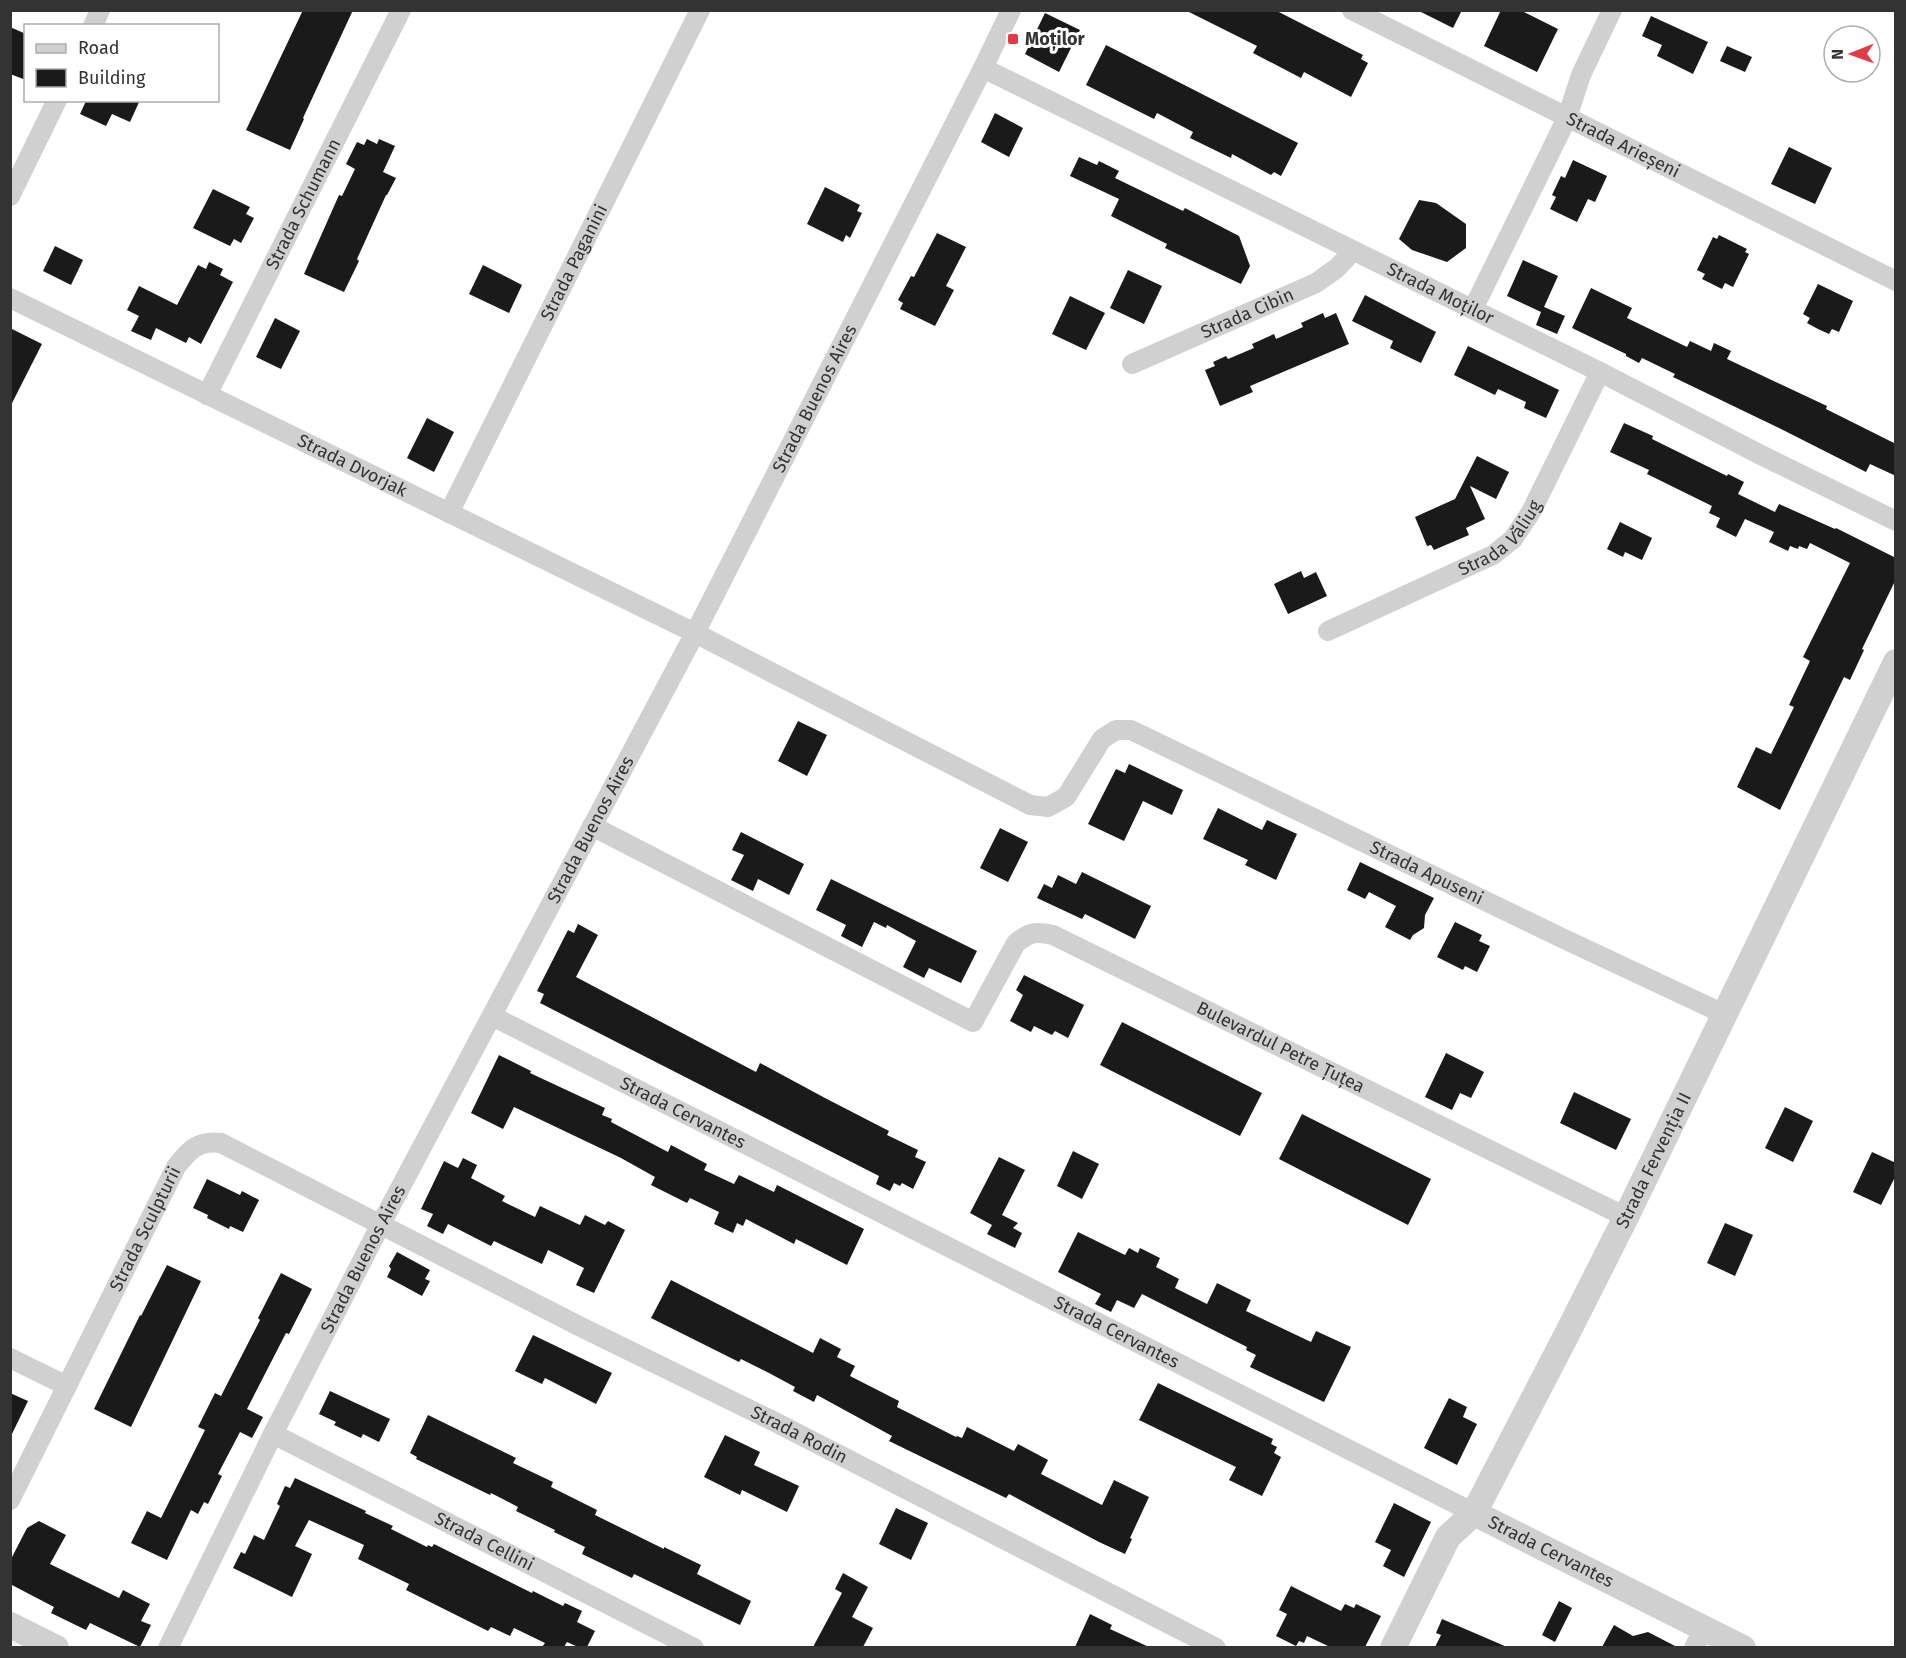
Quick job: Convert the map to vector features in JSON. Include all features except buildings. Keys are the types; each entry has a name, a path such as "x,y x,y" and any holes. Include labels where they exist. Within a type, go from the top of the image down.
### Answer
{"street":[{"path":"94,24 100,10"},
{"name":"Strada Schumann","path":"207,395 401,10"},
{"name":"Strada Paganini","path":"449,513 700,10"},
{"name":"Strada Buenos Aires","path":"168,1647 273,1434 381,1224 695,633 1011,10"},
{"name":"Strada Arieșeni","path":"1352,10 1896,280"},
{"path":"1473,309 1567,118 1581,75 1612,10"},
{"name":"Strada Moților","path":"983,68 1600,372 1761,456 1896,521"},
{"path":"10,196 56,102"},
{"name":"Strada Cibin","path":"1132,364 1316,283 1337,268 1353,251"},
{"name":"Strada Dvorjak","path":"10,298 695,633 1030,805 1048,807 1066,797 1102,739 1116,730 1131,730"},
{"name":"Strada Văliug","path":"1328,631 1493,555 1513,539 1531,512 1600,372"},
{"name":"Strada Fervenția II","path":"1393,1647 1448,1537 1474,1514 1626,1217 1896,662"},
{"name":"Strada Apuseni","path":"1131,730 1562,939 1724,1014"},
{"name":"Bulevardul Petre Țuțea","path":"592,826 973,1022 1016,943 1025,936 1039,932 1053,935 1626,1217"},
{"name":"Strada Cervantes","path":"492,1016 1474,1514 1699,1637 1743,1647"},
{"name":"Strada Sculpturii","path":"10,1500 176,1167 188,1152 201,1144 220,1143 381,1224"},
{"name":"Strada Rodin","path":"381,1224 1216,1647"},
{"path":"10,1358 67,1386"},
{"name":"Strada Cellini","path":"273,1434 694,1647"},
{"path":"10,1625 56,1647"}],"place":[{"name":"Moților","path":"1013,39"}]}
